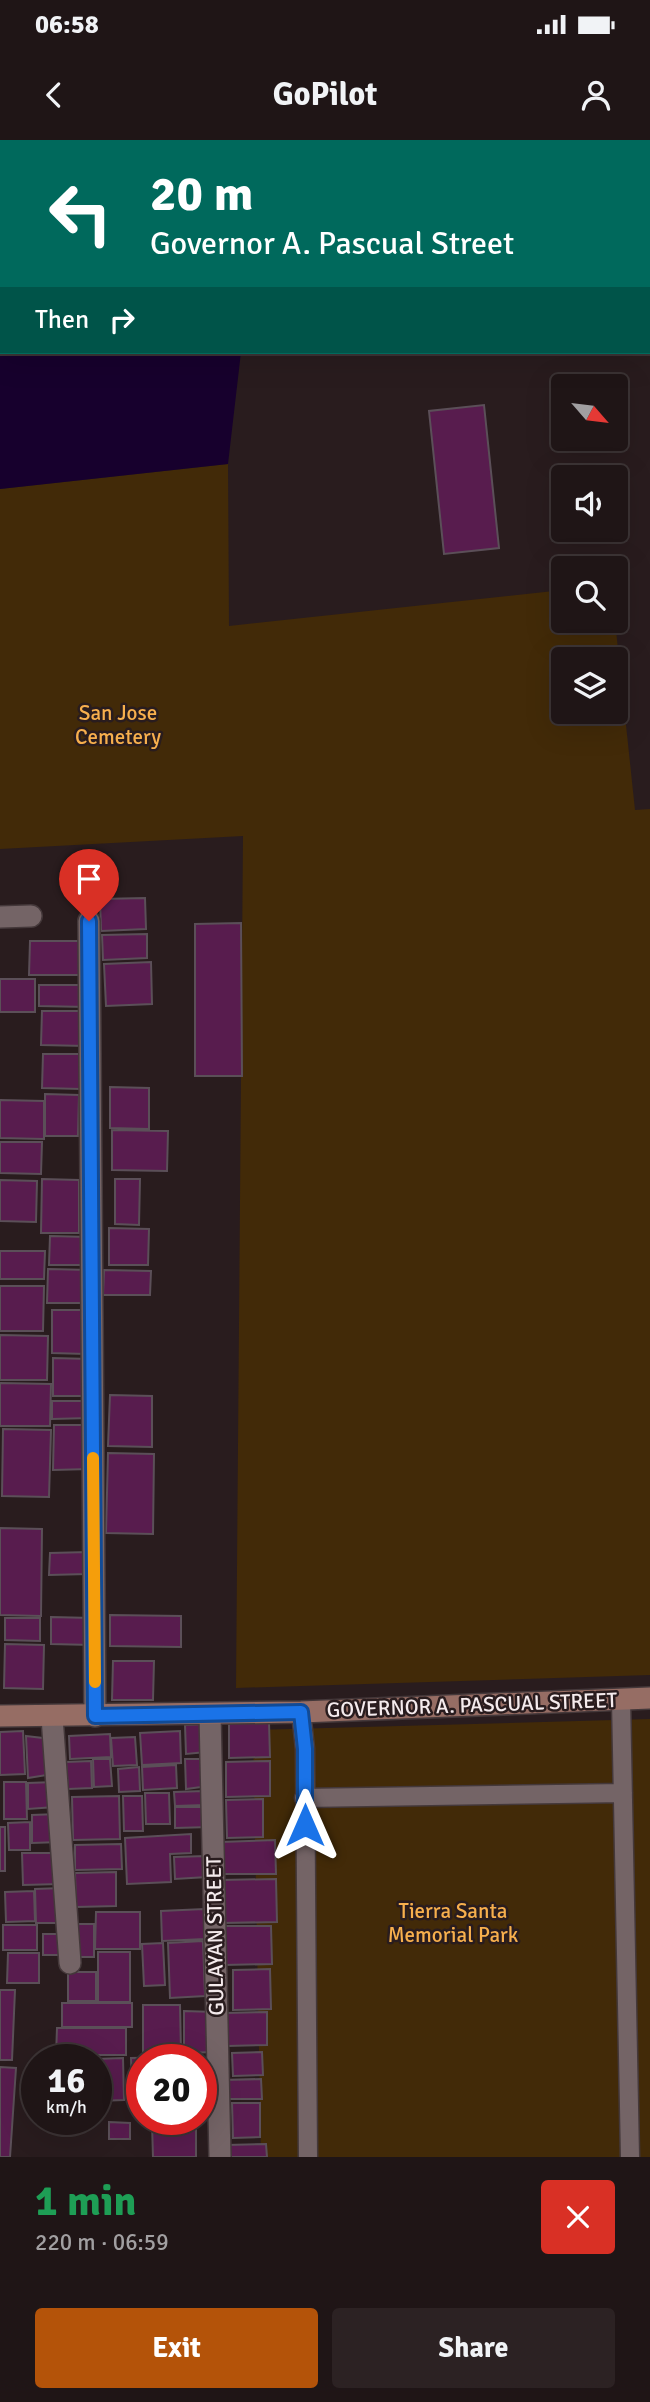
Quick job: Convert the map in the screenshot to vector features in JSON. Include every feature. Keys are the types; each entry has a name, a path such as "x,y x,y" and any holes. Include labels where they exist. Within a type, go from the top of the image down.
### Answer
{"main road":[{"name":"GOVERNOR A. PASCUAL STREET","path":"0,1716 301,1712 650,1698"}],"street":[{"path":"0,917 31,916"},
{"path":"89,921 95,1716"},
{"name":"GULAYAN STREET","path":"210,1714 220,2157"},
{"path":"52,1717 70,1963"}],"lane":[{"path":"621,1699 630,2157"},
{"path":"301,1712 305,1749 308,2157"},
{"path":"304,1798 623,1793"}],"green space":[{"name":"San Jose Cemetery","path":"228,464 229,626 551,591 551,633 616,633 618,647 551,647 551,724 626,724 635,810 650,809 650,1675 236,1688 243,836 0,849 0,489"},
{"name":"Tierra Santa Memorial Park","path":"650,1719 650,2157 261,2157 253,1730"}],"shaded area":[{"path":"0,354 241,354 228,464 0,489"}],"building":[{"path":"484,405 499,548 444,554 429,411"},
{"path":"145,898 146,929 101,931 100,899"},
{"path":"241,923 242,1076 195,1076 195,924"},
{"path":"147,934 147,958 103,960 102,935"},
{"path":"30,941 86,941 86,975 29,975"},
{"path":"151,962 152,1004 106,1006 104,964"},
{"path":"0,979 35,979 35,1012 0,1012"},
{"path":"39,985 88,985 87,1007 39,1006"},
{"path":"42,1011 87,1011 86,1046 41,1045"},
{"path":"43,1054 82,1054 81,1089 42,1088"},
{"path":"110,1087 149,1088 149,1129 110,1128"},
{"path":"45,1094 79,1095 78,1136 45,1136"},
{"path":"0,1100 44,1101 44,1139 0,1138"},
{"path":"112,1130 168,1131 167,1171 112,1170"},
{"path":"0,1142 42,1142 41,1174 0,1173"},
{"path":"42,1179 79,1180 79,1233 41,1233"},
{"path":"115,1179 140,1179 139,1225 115,1224"},
{"path":"0,1180 37,1181 36,1222 0,1221"},
{"path":"109,1228 149,1229 148,1265 109,1265"},
{"path":"50,1236 89,1237 88,1265 49,1265"},
{"path":"0,1251 45,1251 44,1279 0,1279"},
{"path":"48,1269 90,1270 91,1303 47,1303"},
{"path":"104,1270 151,1271 150,1295 103,1295"},
{"path":"0,1286 44,1286 43,1331 0,1331"},
{"path":"52,1310 87,1310 86,1354 52,1353"},
{"path":"0,1335 48,1336 47,1380 0,1380"},
{"path":"53,1358 90,1359 91,1396 53,1396"},
{"path":"0,1383 51,1384 50,1426 0,1426"},
{"path":"110,1395 152,1396 152,1447 108,1446"},
{"path":"52,1401 90,1401 90,1418 52,1419"},
{"path":"54,1425 91,1425 90,1469 53,1470"},
{"path":"3,1429 51,1430 49,1497 2,1496"},
{"path":"108,1453 154,1454 153,1534 106,1533"},
{"path":"0,1528 42,1529 41,1616 0,1615"},
{"path":"88,1552 87,1574 49,1575 50,1553"},
{"path":"110,1615 181,1616 181,1647 110,1646"},
{"path":"51,1617 92,1618 92,1645 51,1644"},
{"path":"5,1618 40,1618 40,1641 5,1640"},
{"path":"5,1644 44,1645 43,1689 4,1688"},
{"path":"113,1661 154,1661 153,1700 112,1700"},
{"path":"269,1722 270,1757 229,1758 229,1723"},
{"path":"207,1724 206,1752 186,1754 185,1725"},
{"path":"23,1731 25,1774 0,1775 0,1732"},
{"path":"180,1731 181,1763 142,1765 140,1733"},
{"path":"110,1734 111,1757 70,1759 69,1736"},
{"path":"26,1736 51,1739 53,1774 28,1778"},
{"path":"135,1737 137,1765 113,1766 111,1738"},
{"path":"93,1759 110,1759 112,1786 94,1787"},
{"path":"185,1759 208,1759 209,1786 186,1789"},
{"path":"91,1761 92,1788 68,1789 66,1762"},
{"path":"270,1761 270,1796 226,1797 226,1762"},
{"path":"176,1765 177,1788 143,1790 142,1767"},
{"path":"139,1767 140,1791 119,1792 118,1769"},
{"path":"4,1782 26,1782 27,1819 4,1819"},
{"path":"54,1782 55,1807 28,1809 28,1783"},
{"path":"204,1791 205,1805 175,1806 174,1792"},
{"path":"145,1793 169,1793 170,1824 146,1824"},
{"path":"119,1796 120,1839 73,1840 72,1797"},
{"path":"123,1796 142,1796 143,1831 124,1831"},
{"path":"263,1799 263,1837 227,1838 226,1800"},
{"path":"175,1807 209,1807 210,1827 175,1828"},
{"path":"58,1814 60,1842 32,1843 32,1815"},
{"path":"30,1822 30,1850 9,1850 8,1823"},
{"path":"0,1827 5,1827 5,1871 0,1871"},
{"path":"191,1834 191,1853 170,1854 171,1882 127,1884 125,1838"},
{"path":"275,1840 276,1874 222,1874 221,1842"},
{"path":"121,1844 122,1869 75,1870 75,1845"},
{"path":"22,1853 59,1853 60,1884 23,1885"},
{"path":"206,1856 207,1877 175,1879 174,1857"},
{"path":"116,1872 116,1906 76,1907 75,1873"},
{"path":"276,1879 277,1922 221,1923 220,1880"},
{"path":"62,1888 64,1923 36,1923 35,1889"},
{"path":"34,1891 35,1921 6,1922 5,1892"},
{"path":"204,1909 205,1939 162,1941 161,1911"},
{"path":"96,1912 140,1912 140,1949 95,1949"},
{"path":"71,1924 94,1924 94,1957 71,1957"},
{"path":"3,1925 37,1925 37,1950 3,1950"},
{"path":"223,1926 271,1926 272,1964 224,1965"},
{"path":"43,1934 66,1934 66,1955 43,1955"},
{"path":"203,1941 205,1996 170,1998 168,1943"},
{"path":"163,1943 165,1985 144,1986 142,1944"},
{"path":"98,1952 130,1952 130,2002 98,2002"},
{"path":"8,1953 39,1953 39,1983 7,1983"},
{"path":"270,1969 271,2009 233,2010 233,1970"},
{"path":"68,1972 96,1972 96,2001 68,2001"},
{"path":"0,1990 15,1990 12,2060 0,2060"},
{"path":"62,2003 132,2003 132,2027 62,2027"},
{"path":"143,2005 180,2005 181,2044 143,2044"},
{"path":"184,2011 214,2012 214,2044 184,2044"},
{"path":"267,2012 267,2045 227,2046 226,2013"},
{"path":"57,2028 126,2028 126,2055 112,2055 112,2044 56,2044"},
{"path":"262,2052 263,2075 233,2076 232,2053"},
{"path":"112,2058 123,2058 124,2100 112,2100"},
{"path":"0,2067 16,2068 10,2157 0,2157"},
{"path":"261,2079 262,2099 221,2099 221,2080"},
{"path":"232,2103 260,2103 260,2137 233,2138"},
{"path":"112,2122 126,2123 126,2135 130,2135 130,2139 109,2139 109,2135 112,2135"},
{"path":"152,2135 196,2135 196,2157 153,2157"},
{"path":"266,2144 267,2157 227,2157 227,2145"}],"slow traffic":[{"path":"93,1458 95,1682"}],"route":[{"path":"89,921 95,1716 301,1712 305,1749 305,1825"}]}
